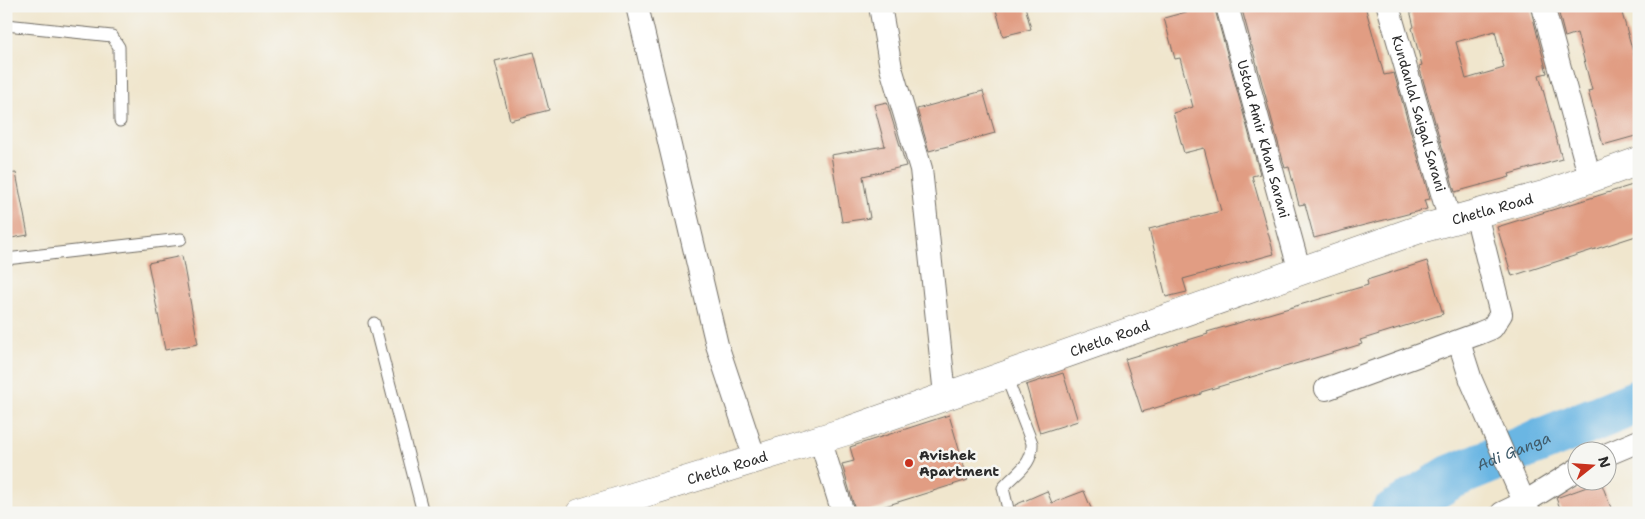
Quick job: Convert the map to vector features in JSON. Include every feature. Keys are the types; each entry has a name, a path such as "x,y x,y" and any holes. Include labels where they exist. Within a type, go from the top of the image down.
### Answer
{"main road":[{"name":"Chetla Road","path":"580,513 820,439 945,395 1006,376 1417,230 1546,194 1639,161"}],"street":[{"path":"637,6 717,345 755,459"},
{"path":"880,6 891,68 921,169 945,395"},
{"name":"Ustad Amir Khan Sarani","path":"1227,6 1300,272"},
{"name":"Kundanlal Saigal Sarani","path":"1388,6 1450,221"},
{"path":"1543,6 1590,178"},
{"path":"1326,388 1460,342 1492,328 1501,314 1476,214"},
{"path":"1460,342 1471,380 1525,503"},
{"path":"820,439 843,513"},
{"path":"1618,450 1639,441"},
{"path":"1502,513 1525,503 1568,475"}],"lane":[{"path":"6,26 112,36 119,47 120,121"},
{"path":"6,259 181,239"},
{"path":"374,323 423,513"},
{"path":"1006,376 1032,443 1032,452 1028,464 1003,488 1009,513"}],"building":[{"path":"995,6 1025,6 1031,29 1003,36"},
{"path":"1214,6 1260,174 1252,176 1274,254 1183,279 1187,292 1166,297 1149,229 1221,211 1204,148 1184,153 1173,113 1193,107 1180,58 1175,59 1164,18"},
{"path":"1241,6 1365,6 1384,75 1394,73 1430,199 1424,200 1427,209 1314,238 1305,204 1299,205 1289,167 1285,168"},
{"path":"1409,6 1530,6 1547,73 1539,75 1562,159 1509,174 1510,177 1455,192 1419,66 1422,65 1412,28 1414,27","holes":["1495,31 1504,68 1466,79 1456,42"]},
{"path":"1557,6 1620,6 1639,73 1639,135 1603,145 1588,91 1592,90 1577,33 1565,37"},
{"path":"534,52 549,110 510,120 495,61"},
{"path":"983,91 995,133 929,151 917,109"},
{"path":"887,102 906,166 863,176 870,218 842,222 831,155 885,146 874,105"},
{"path":"16,173 28,235 6,239 6,174"},
{"path":"1639,183 1639,235 1512,276 1497,227"},
{"path":"182,256 198,344 165,350 148,263"},
{"path":"1427,261 1443,314 1360,340 1362,344 1201,392 1201,394 1142,412 1125,359 1208,334 1207,332 1368,285 1367,280"},
{"path":"1063,373 1078,421 1040,433 1026,385"},
{"name":"Avishek Apartment","path":"949,415 968,480 863,513 856,513 842,464 854,461 850,447"},
{"path":"1047,491 1052,503 1084,491 1093,513 1016,513 1015,505"},
{"path":"1573,492 1605,492 1613,513 1562,513 1556,498"}],"waterway":[{"name":"Adi Ganga","path":"1393,513 1451,477 1639,401"}],"place":[{"name":"Avishek Apartment","path":"909,463"}]}
